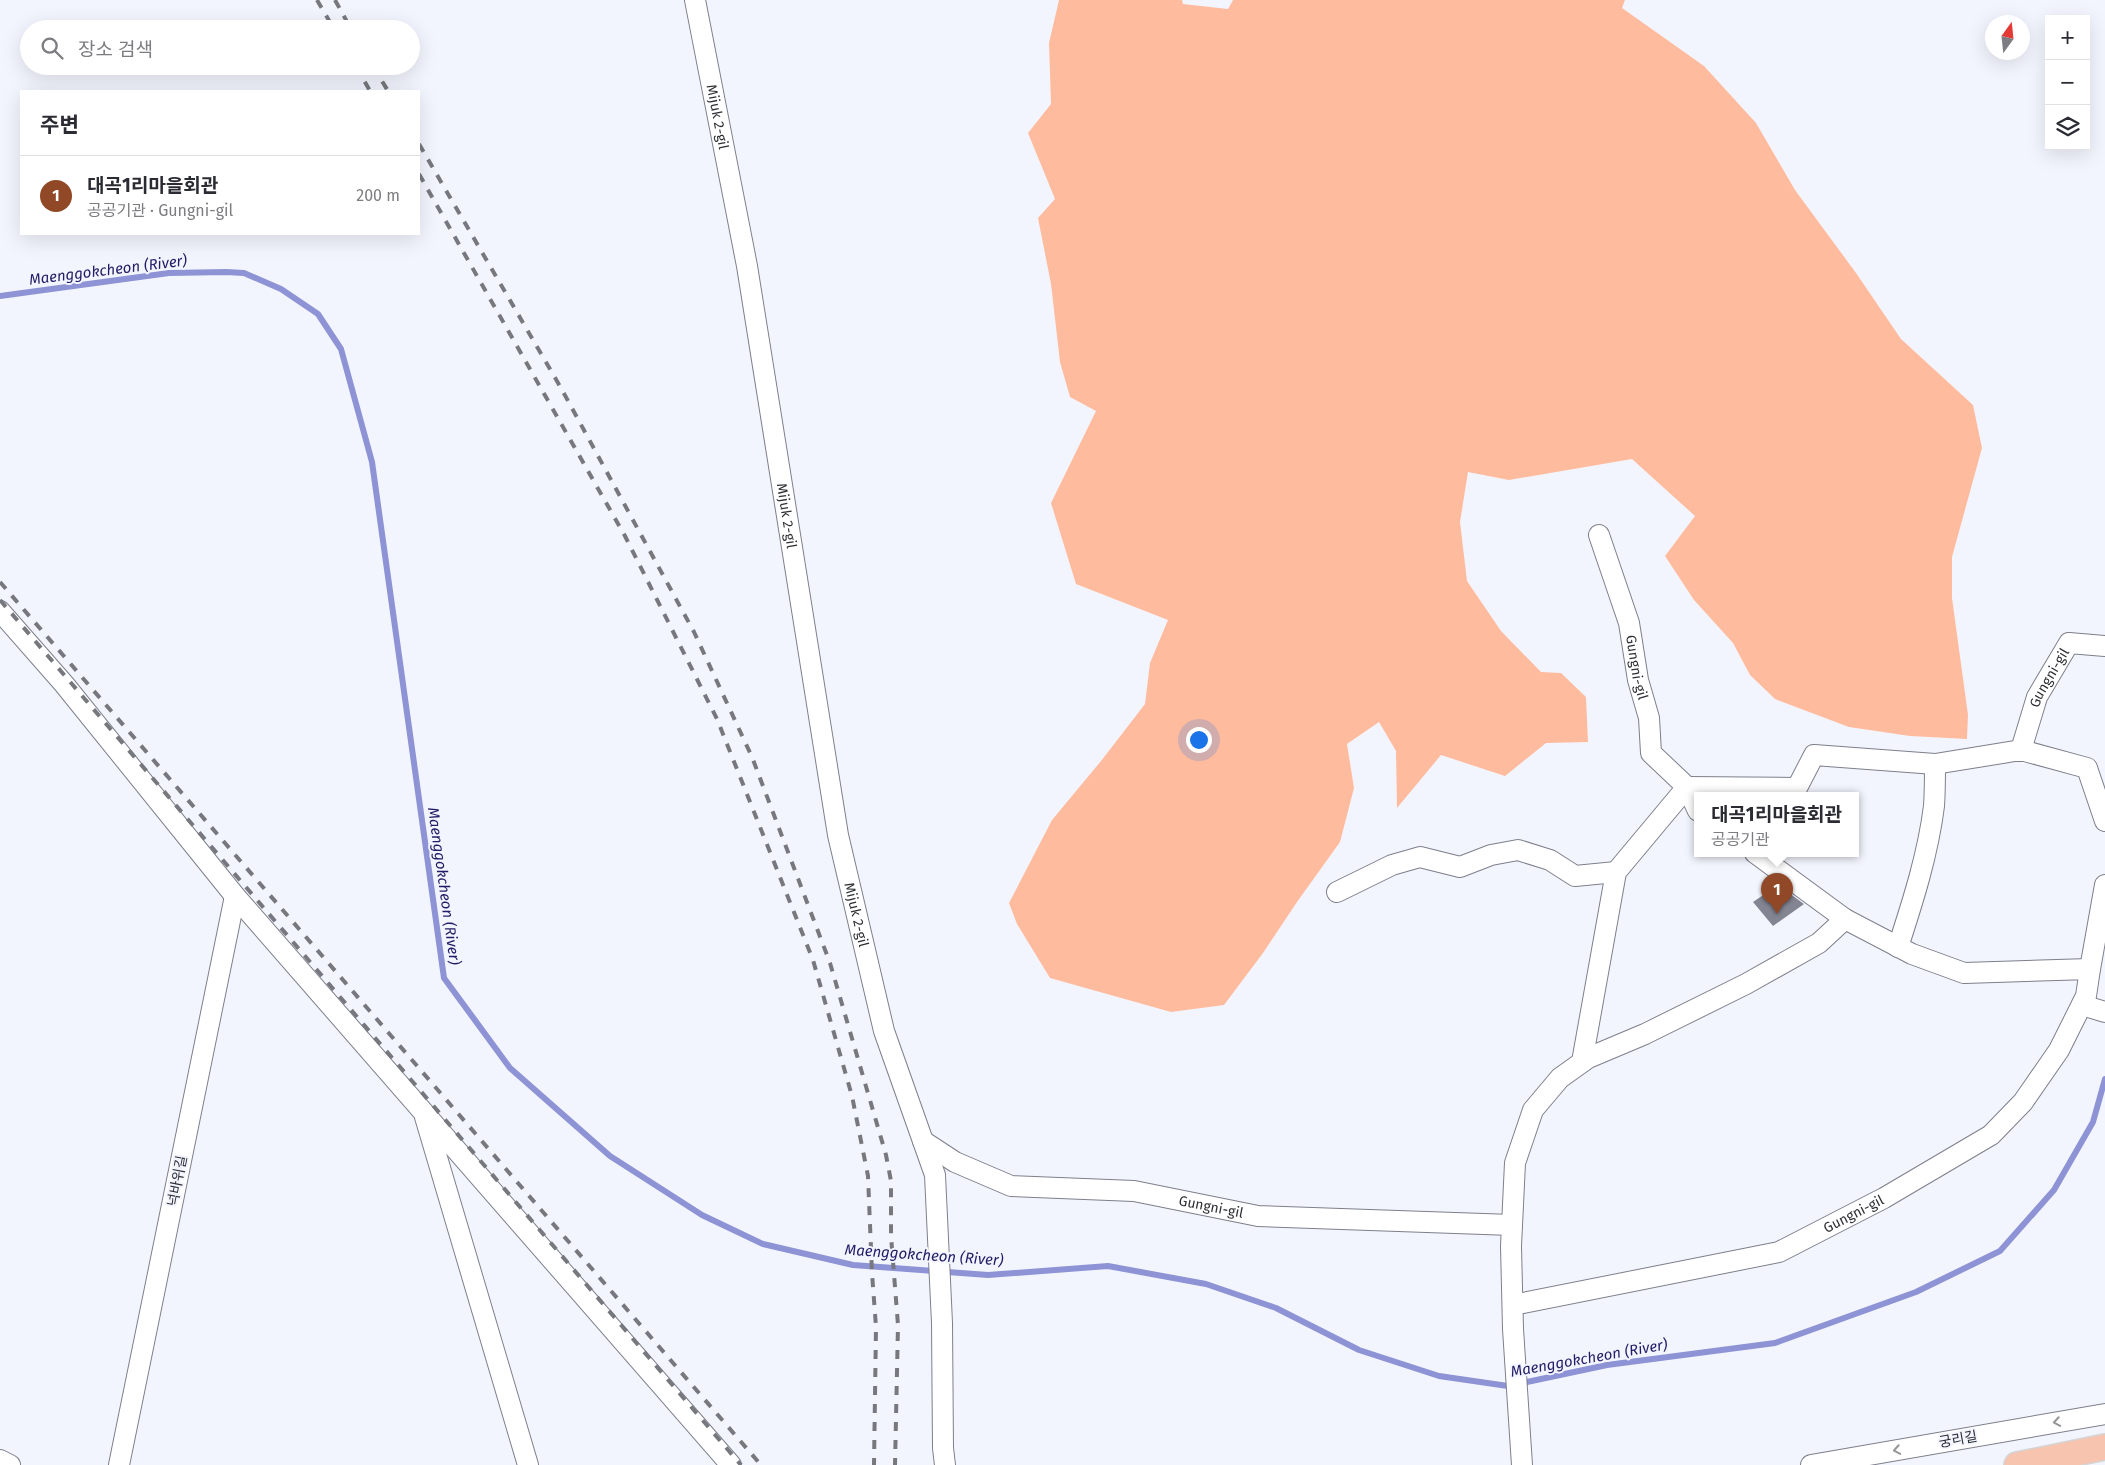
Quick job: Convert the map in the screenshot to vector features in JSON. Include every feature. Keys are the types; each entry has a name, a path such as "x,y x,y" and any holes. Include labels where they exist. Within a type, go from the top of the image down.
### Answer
{"main road":[{"path":"2017,1465 2105,1447"}],"street":[{"name":"Mijuk 2-gil","path":"694,0 746,266 838,834 884,1031 935,1175 942,1323 942,1448 945,1465"},
{"name":"Gungni-gil","path":"1599,535 1629,623 1638,680 1649,718 1651,753 1687,787 1694,802"},
{"path":"0,611 64,684 235,896 424,1110 731,1465"},
{"name":"Gungni-gil","path":"2021,750 2037,698 2069,643 2105,646"},
{"path":"1582,1062 1616,872 1687,787 1797,788 1814,755 1935,764 2021,750 2087,768 2105,821"},
{"path":"1898,947 1916,890 1934,806 1935,764"},
{"path":"1337,892 1392,865 1420,857 1460,867 1491,855 1518,850 1550,860 1575,876 1616,872"},
{"path":"1760,857 1845,919 1912,954 1964,973 2090,969"},
{"name":"Gungni-gil","path":"1513,1305 1779,1252 1884,1198 1991,1136 2023,1102 2059,1050 2082,1005 2086,996 2105,884"},
{"name":"넉바위길","path":"119,1465 235,896"},
{"path":"1522,1465 1513,1330 1512,1225 1515,1163 1533,1110 1560,1078 1582,1062 1746,984 1818,943 1845,919"},
{"path":"2082,1005 2105,1012"},
{"path":"424,1110 528,1465"},
{"name":"Gungni-gil","path":"923,1141 956,1162 1011,1186 1134,1192 1258,1216 1512,1225"},
{"name":"궁리길","path":"1811,1465 2105,1414"},
{"path":"0,1460 10,1465"}],"shaded area":[{"path":"1059,0 1182,0 1183,4 1228,9 1233,0 1625,0 1622,8 1704,66 1756,123 1795,190 1856,273 1901,339 1973,405 1982,448 1952,557 1952,598 1968,715 1967,739 1910,736 1849,727 1775,699 1750,675 1733,643 1694,600 1665,556 1695,516 1632,459 1509,480 1468,472 1460,522 1467,581 1501,631 1541,672 1561,673 1586,697 1588,742 1546,743 1505,776 1441,755 1397,808 1396,751 1379,722 1347,744 1354,788 1340,842 1263,953 1224,1005 1171,1012 1050,978 1017,924 1009,903 1052,820 1145,704 1150,663 1168,620 1076,584 1051,503 1096,411 1070,397 1060,362 1051,284 1038,218 1055,199 1028,133 1051,104 1049,43"}],"building":[{"path":"1778,885 1804,904 1773,926 1753,902"}],"waterway":[{"name":"Maenggokcheon (River)","path":"0,296 169,273 244,273 281,289 318,314 341,349 372,462 444,978 510,1068 610,1156 702,1215 763,1244 853,1265 988,1275 1108,1266 1206,1284 1276,1308 1359,1350 1439,1376 1508,1386 1607,1365 1775,1343 1916,1292 2000,1251 2054,1190 2093,1122 2105,1079"}],"railway":[{"path":"317,0 329,20"},
{"path":"335,0 346,20"},
{"path":"361,75 369,90"},
{"path":"378,75 387,90"},
{"path":"420,146 561,388 694,632 752,757 830,963 886,1155 891,1181 891,1236 898,1325 895,1465"},
{"path":"420,176 625,536 717,719 813,960 852,1096 868,1176 876,1327 874,1465"},
{"path":"0,582 761,1465"},
{"path":"0,600 741,1465"}],"place":[{"name":"대곡1리마을회관","path":"1777,914"}]}
